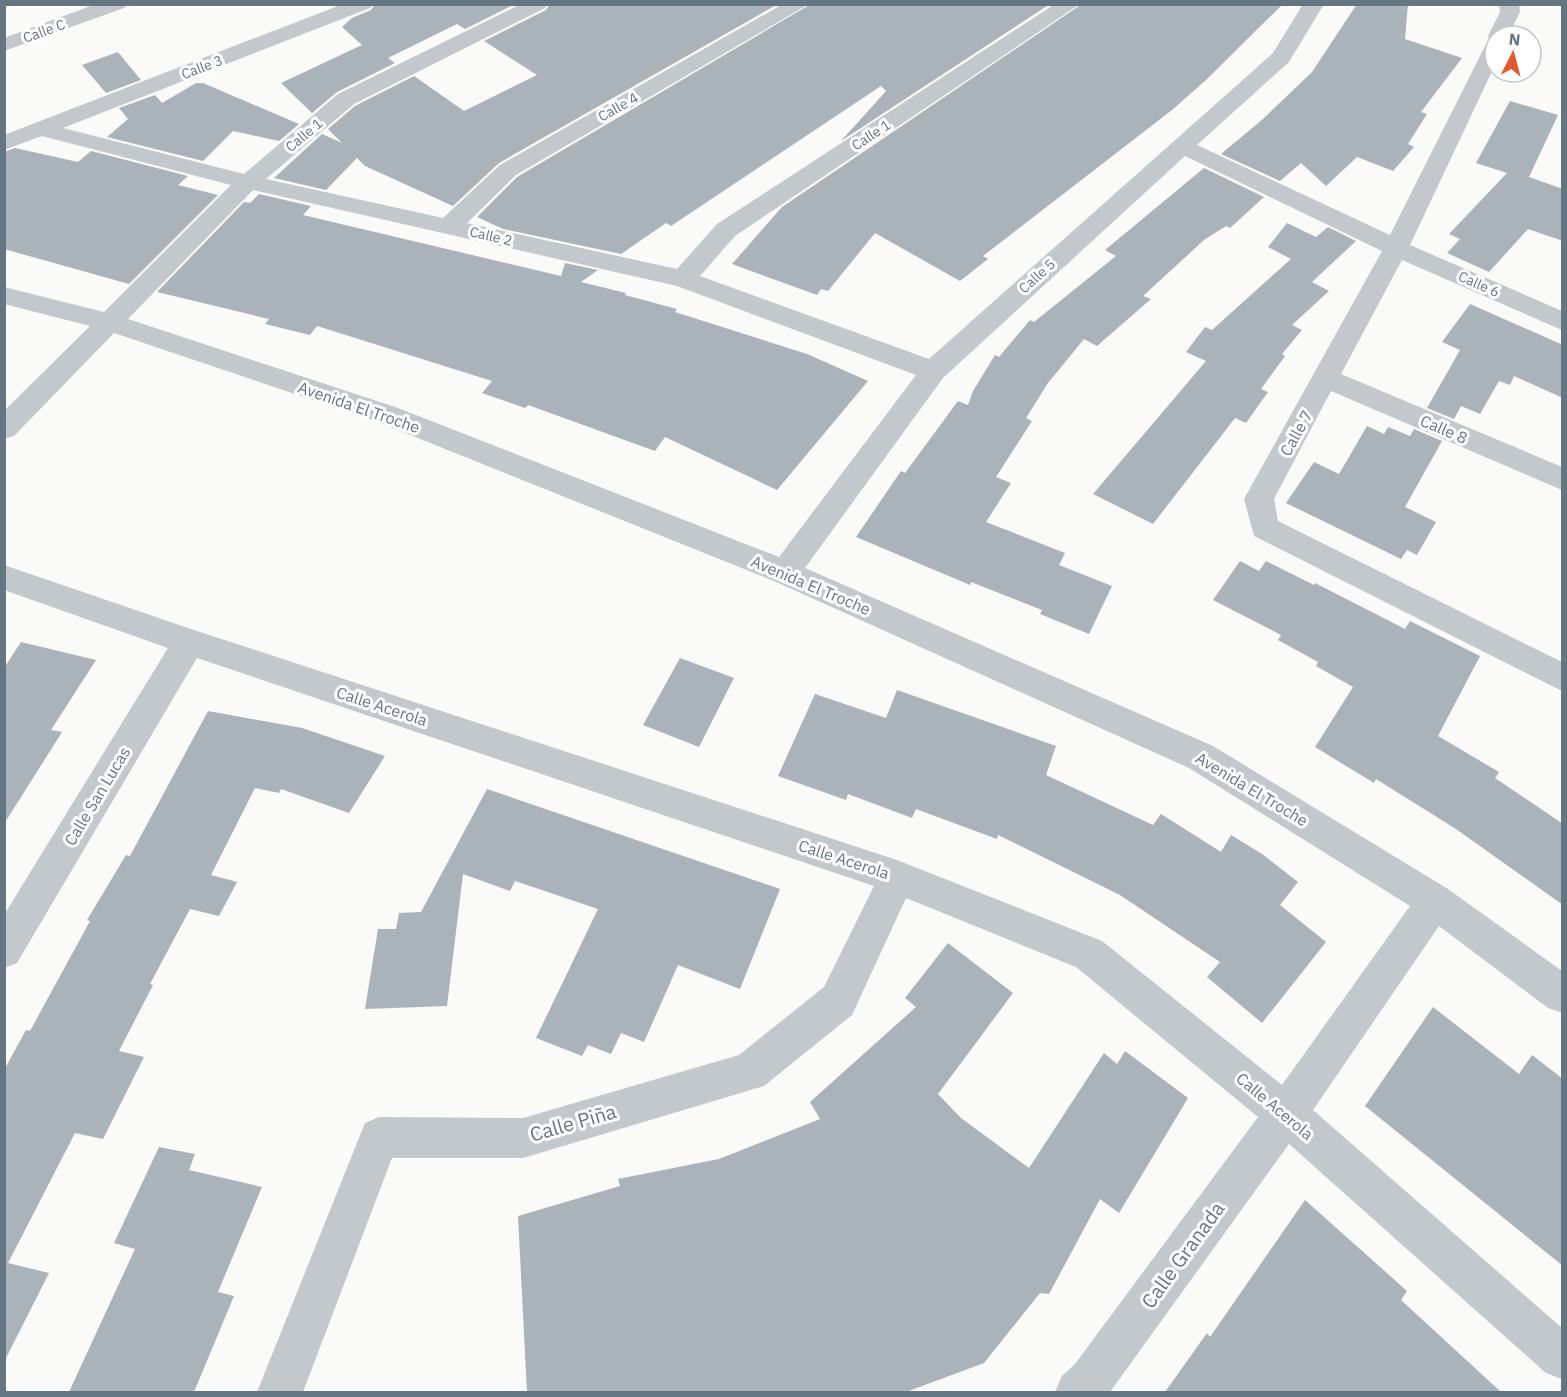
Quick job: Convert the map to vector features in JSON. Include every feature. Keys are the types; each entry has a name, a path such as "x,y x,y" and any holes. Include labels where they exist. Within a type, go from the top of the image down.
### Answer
{"street":[{"name":"Calle C","path":"4,45 117,4"},
{"name":"Calle 3","path":"4,143 363,4"},
{"name":"Calle 1","path":"4,429 248,182 346,99 538,4"},
{"name":"Calle 4","path":"449,226 508,170 799,4"},
{"name":"Calle 1","path":"683,279 726,230 1070,4"},
{"name":"Calle 5","path":"785,572 933,371 1281,57 1314,4"},
{"path":"1504,24 1510,12 1509,4"},
{"name":"Calle 7","path":"1483,68 1396,248 1259,499 1264,528 1563,677"},
{"name":"Calle 2","path":"41,129 248,182 683,279 933,371"},
{"name":"Calle 6","path":"1181,146 1396,248 1563,321"},
{"name":"Avenida El Troche","path":"4,294 111,323 388,415 785,572 1201,757 1435,902 1563,994"},
{"name":"Calle 8","path":"1326,378 1563,479"},
{"name":"Calle Acerola","path":"4,577 189,642 897,877 1089,954 1286,1114 1563,1357"},
{"name":"Calle San Lucas","path":"4,950 189,642"},
{"name":"Calle Piña","path":"279,1392 378,1137 523,1138 750,1072 838,1000 897,877"},
{"name":"Calle Granada","path":"1078,1392 1091,1380 1286,1114 1435,902"}],"building":[{"path":"375,4 515,4 465,29 457,24 388,58 395,63 337,92 312,113 281,83 362,45 342,27 352,18 371,10"},
{"path":"550,4 778,4 499,163 453,206 365,166 357,158 326,190 274,178 322,134 342,143 328,129 355,106 414,76 464,111 537,75 484,41 546,10"},
{"path":"811,4 1050,4 841,141 886,91 881,86 671,226 666,223 621,254 503,229 477,217 517,177"},
{"path":"1082,4 1283,4 1172,110 983,256 988,259 960,281 875,233 828,291 821,289 817,295 732,264 782,207"},
{"path":"1357,4 1408,4 1405,39 1462,58 1421,112 1427,114 1408,144 1414,147 1393,171 1357,157 1326,186 1301,163 1280,181 1221,154 1263,119 1312,72"},
{"path":"118,52 141,80 106,93 82,65"},
{"path":"196,83 203,83 299,124 279,141 233,131 203,161 107,137 128,119 119,108 155,95 162,103"},
{"path":"1510,101 1558,115 1529,177 1563,189 1563,241 1528,229 1489,272 1447,253 1460,239 1449,234 1507,173 1476,163"},
{"path":"15,148 78,162 91,151 188,176 178,185 218,195 129,284 4,249 4,152"},
{"path":"1204,168 1264,197 1230,228 1226,226 1204,240 1143,296 1151,299 1097,346 1084,339 1048,383 1026,418 1032,421 996,477 1011,483 986,522 1065,553 1059,565 1112,586 1089,634 1040,614 1042,610 971,582 970,585 856,537 901,471 905,473 958,401 968,405 973,391 995,355 999,357 1030,320 1034,322 1116,256 1105,250"},
{"path":"259,194 311,206 303,215 561,276 565,263 598,270 581,282 677,309 675,312 807,354 868,381 777,490 665,437 655,451 528,405 525,408 482,393 492,381 317,326 310,335 265,324 269,319 157,292 244,202 250,203"},
{"path":"1287,223 1316,237 1328,227 1356,241 1312,282 1329,291 1292,325 1302,330 1282,354 1285,356 1261,389 1268,392 1246,423 1235,418 1153,524 1093,494 1206,361 1186,352 1205,327 1212,330 1291,259 1268,247"},
{"path":"1470,304 1563,345 1563,398 1514,376 1510,385 1499,381 1480,414 1461,406 1454,419 1427,408 1460,350 1442,342"},
{"path":"1367,426 1384,434 1388,427 1410,436 1414,429 1442,441 1405,507 1436,522 1417,555 1407,550 1401,559 1286,503 1314,462 1339,474"},
{"path":"1240,561 1259,571 1266,561 1405,629 1410,621 1480,656 1438,736 1499,772 1495,778 1563,824 1563,905 1456,829 1376,779 1374,783 1315,747 1353,687 1316,666 1318,662 1278,640 1281,635 1213,600"},
{"path":"21,642 96,660 51,730 62,732 4,824 4,668"},
{"path":"680,658 734,678 699,747 643,725"},
{"path":"897,690 1056,746 1046,775 1153,825 1161,814 1221,852 1231,835 1262,854 1298,882 1280,905 1326,942 1262,1023 1207,977 1220,962 1120,895 998,835 997,839 916,809 912,818 848,794 846,800 778,776 815,694 886,718"},
{"path":"208,711 302,728 385,756 349,813 281,789 279,793 255,788 211,875 237,882 219,916 190,909 150,984 153,985 119,1051 144,1057 103,1139 75,1133 8,1263 49,1273 4,1362 4,1070 26,1030 30,1031 90,921 87,920 126,855 130,856"},
{"path":"487,789 780,889 740,989 678,965 644,1042 621,1033 611,1054 588,1045 582,1056 536,1038 598,909 515,881 510,891 463,874 447,1006 365,1009 378,929 396,929 399,913 421,912"},
{"path":"948,943 1013,993 938,1094 961,1118 1029,1168 1104,1053 1117,1064 1125,1051 1188,1098 1119,1213 1100,1199 1049,1294 1040,1293 984,1363 906,1392 527,1392 518,1216 620,1186 618,1179 719,1159 820,1119 810,1102 916,1007 905,998"},
{"path":"1433,1007 1519,1074 1532,1055 1563,1079 1563,1266 1365,1106"},
{"path":"159,1147 195,1154 189,1170 262,1187 218,1292 234,1296 194,1392 69,1392 135,1249 114,1243"},
{"path":"1305,1200 1407,1291 1401,1300 1501,1392 1165,1392 1207,1333 1210,1337"}]}
